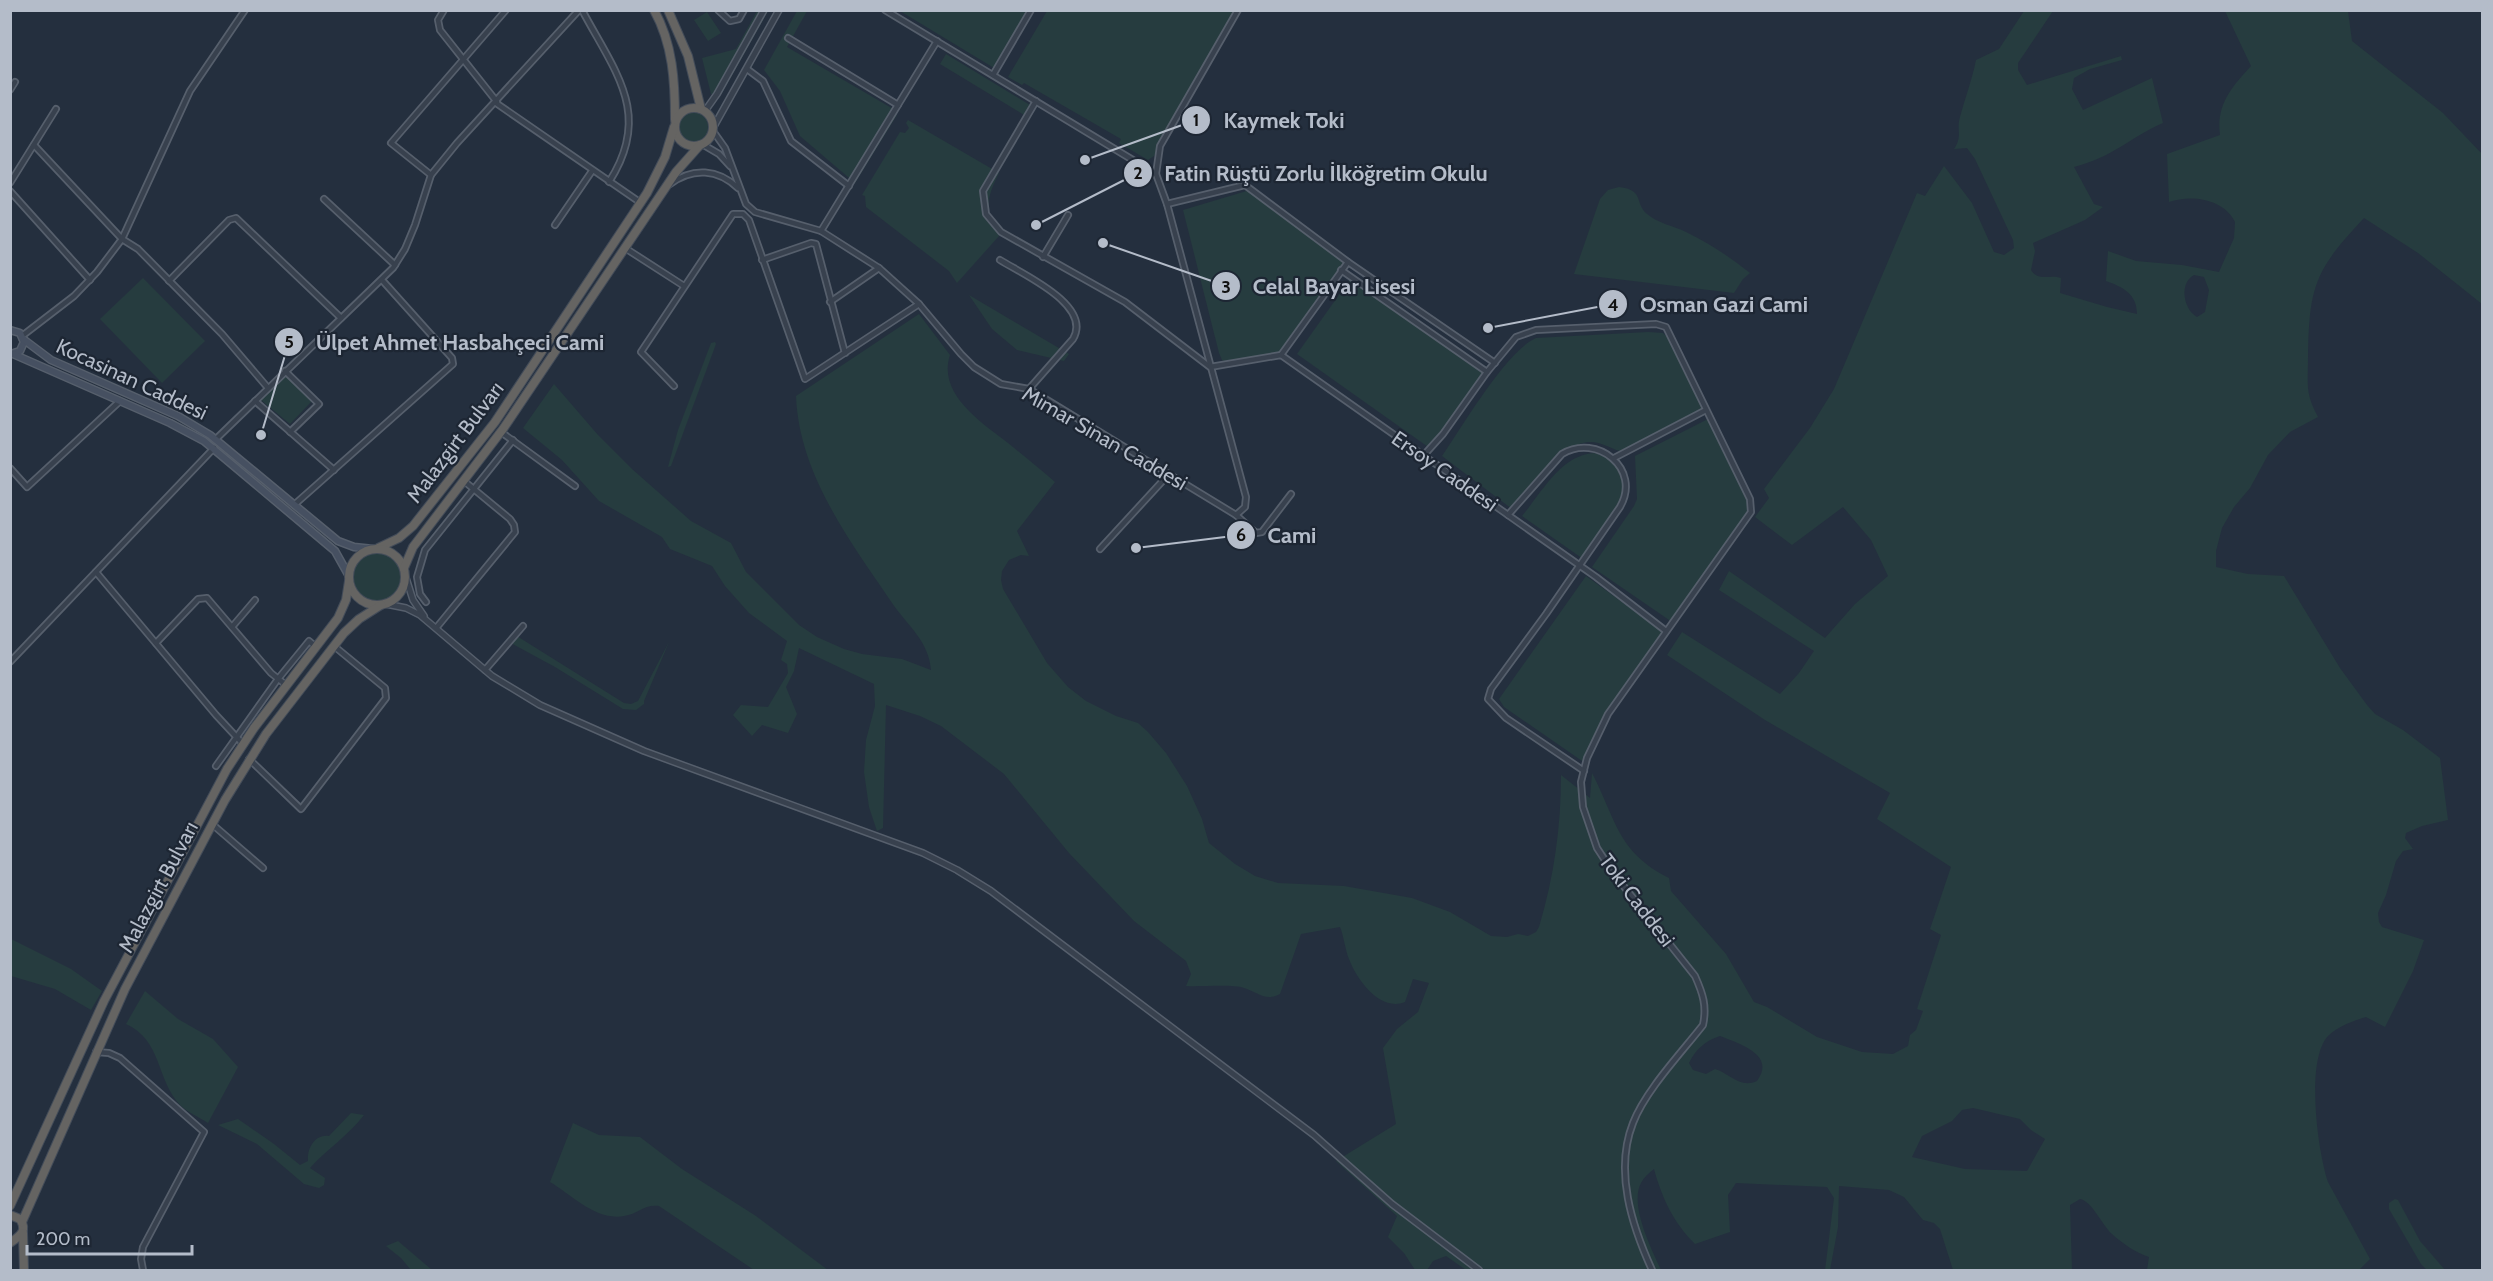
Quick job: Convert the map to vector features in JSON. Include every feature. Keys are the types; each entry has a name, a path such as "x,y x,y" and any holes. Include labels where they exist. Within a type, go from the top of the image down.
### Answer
{"highway":[{"path":"654,10 671,55 674,125 677,137 689,146 701,145 709,139 713,130 712,120 703,110 688,56 668,10"},
{"path":"674,125 680,113 687,109 703,110"},
{"name":"Malazgirt Bulvarı","path":"376,549 399,538 413,526 495,422 641,203 660,167 674,125"},
{"name":"Malazgirt Bulvarı","path":"404,568 412,547 501,432 676,172 701,145"},
{"path":"376,549 392,553 404,568 406,578 402,592 384,604 362,601 352,590 349,578 356,558 376,549"},
{"name":"Malazgirt Bulvarı","path":"10,1206 110,991 187,842 243,744 341,612 349,578"},
{"name":"Malazgirt Bulvarı","path":"22,1222 96,1052 143,954 249,759 279,716 351,626 384,604"},
{"path":"10,1215 18,1217 22,1222 24,1270"},
{"path":"10,1243 23,1232"}],"main road":[{"name":"Kocasinan Caddesi","path":"12,329 51,360 178,416 216,439 338,541 354,547 376,549"},
{"path":"12,354 22,348 23,337"},
{"name":"Kocasinan Caddesi","path":"12,354 181,428 214,448 335,551 349,578"}],"street":[{"path":"23,337 62,307 90,280 122,239 190,91 245,10"},
{"path":"444,10 438,20 438,28 497,102 592,171 641,203"},
{"path":"431,175 391,143 506,10"},
{"path":"216,439 395,265 415,225 431,175 457,143 581,10 623,87 629,110 631,124 625,152 609,182"},
{"path":"718,10 729,21 739,19 744,10"},
{"path":"703,110 717,94 764,10"},
{"path":"674,386 641,352 731,215 743,214 750,208 721,141 713,130 779,10"},
{"path":"885,10 1156,174"},
{"path":"993,75 1031,10"},
{"path":"1236,516 1245,507 1246,497 1167,204 1156,174 1160,146 1238,10"},
{"path":"788,38 898,105"},
{"path":"821,231 936,41"},
{"path":"747,69 763,81 791,141 849,186"},
{"path":"10,90 15,82"},
{"path":"1036,101 983,191 986,214 996,228 1125,302 1210,366 1281,355 1348,262"},
{"path":"10,183 56,110"},
{"path":"34,145 122,239 138,249 217,330 268,388"},
{"path":"701,145 719,154 732,168"},
{"path":"555,225 592,171"},
{"path":"664,190 685,176 707,172 728,179 741,190"},
{"path":"1167,204 1245,185 1348,262 1495,363"},
{"path":"10,191 90,280"},
{"path":"324,199 395,265"},
{"name":"Mimar Sinan Caddesi","path":"750,208 755,212 821,231 879,268 920,304 974,367 1001,384 1029,389 1236,516 1254,532 1261,533 1291,494"},
{"path":"743,214 750,222 805,379 920,304"},
{"path":"1043,256 1068,215"},
{"path":"169,281 229,220 236,218 341,318"},
{"path":"762,260 815,243 845,353"},
{"path":"626,248 684,286"},
{"path":"999,260 1059,297 1068,305 1077,322 1077,333 1073,339 1029,389"},
{"path":"830,302 879,268"},
{"path":"1341,270 1487,372"},
{"path":"294,505 453,363 382,280"},
{"path":"1424,455 1443,434 1487,372 1516,337 1536,330 1656,324 1666,327 1706,410 1614,458"},
{"name":"Ersoy Caddesi","path":"1281,355 1578,567 1596,577 1666,631"},
{"path":"285,371 319,404 290,432"},
{"path":"10,468 27,487 120,401"},
{"path":"255,401 334,470"},
{"name":"Toki Caddesi","path":"1652,1270 1631,1215 1626,1182 1627,1149 1633,1122 1646,1099 1703,1025 1706,1010 1703,994 1695,976 1614,874 1598,848 1583,807 1581,782 1587,758 1608,714 1751,512 1750,499 1706,410"},
{"path":"501,432 575,486"},
{"path":"426,602 422,598 418,583 422,556 428,545 513,440"},
{"path":"10,662 214,448"},
{"path":"1508,515 1566,451 1575,448 1590,448 1604,452 1614,458 1625,477 1624,498 1546,614 1491,688 1488,699 1506,718 1584,771"},
{"path":"1100,549 1169,474"},
{"path":"436,627 515,532 510,519 464,481"},
{"path":"96,572 243,744"},
{"path":"406,578 413,600 427,619 486,670 523,696 603,734 727,782 882,836 957,870 999,898 1314,1135 1392,1204 1479,1270"},
{"path":"156,643 202,597 209,600 286,686"},
{"path":"232,627 255,600"},
{"path":"384,604 406,608 427,619"},
{"path":"486,670 523,626"},
{"path":"216,766 278,679 309,641 316,647"},
{"path":"249,759 301,809 386,698 385,688 334,646"},
{"path":"212,824 263,868"},
{"path":"96,1052 109,1053 120,1058 204,1132 143,1247 141,1259 143,1270"}],"green space":[{"path":"757,11 768,11 722,93 711,94 702,58 736,49"},
{"path":"797,11 807,11 787,47 895,110 897,115 855,183 800,136 780,91 764,70"},
{"path":"900,11 1034,11 999,71"},
{"path":"1047,11 1240,11 1154,156 1148,160 1119,143 1121,139 1024,83 1022,85 1008,77"},
{"path":"2024,11 2053,11 2018,63 2018,70 2027,85 2121,56 2122,60 2090,69 2074,78 2072,89 2083,110 2152,78 2163,123 2100,158 2074,167 2094,204 2103,207 2085,220 2033,243 2035,251 2031,270 2037,276 2061,278 2060,293 2137,314 2132,296 2106,281 2108,251 2136,261 2182,265 2219,272 2234,238 2235,222 2230,214 2215,203 2197,199 2169,202 2167,154 2220,135 2220,114 2223,105 2232,89 2251,66 2225,11 2348,11 2352,41 2443,113 2482,154 2482,304 2418,253 2364,218 2334,252 2318,281 2313,297 2310,314 2308,382 2309,395 2318,417 2290,432 2268,455 2250,488 2234,507 2222,528 2216,551 2216,567 2248,574 2284,576 2340,668 2367,705 2375,714 2403,730 2440,758 2448,820 2422,826 2406,833 2405,838 2413,849 2403,851 2396,861 2378,913 2382,927 2424,940 2413,971 2385,1027 2366,1017 2332,1032 2321,1048 2317,1065 2316,1107 2324,1168 2328,1182 2370,1259 2359,1270 2147,1270 2149,1257 2116,1238 2089,1204 2080,1199 2070,1205 2072,1270 1953,1270 1940,1229 1934,1223 1923,1220 1904,1197 1889,1190 1839,1186 1838,1227 1830,1270 1825,1270 1834,1198 1827,1187 1736,1183 1728,1195 1730,1232 1695,1244 1680,1227 1669,1209 1654,1169 1641,1183 1638,1203 1643,1227 1661,1270 1466,1270 1446,1256 1433,1261 1427,1270 1415,1270 1404,1253 1388,1237 1397,1216 1336,1161 1396,1124 1383,1048 1397,1029 1418,1012 1429,983 1413,979 1405,1002 1396,1004 1378,998 1364,984 1353,967 1340,927 1301,934 1280,994 1275,996 1262,996 1239,987 1186,986 1191,974 1186,961 1134,921 1069,853 1004,774 941,726 920,716 886,705 883,828 877,831 869,807 864,772 866,740 875,706 874,684 799,648 794,671 786,687 797,714 788,733 762,725 752,736 733,715 741,705 768,707 788,673 787,664 781,660 787,641 749,613 725,586 712,566 670,549 662,537 599,501 562,460 523,428 554,384 598,435 632,469 691,521 731,543 746,572 799,625 817,637 844,649 862,654 902,659 931,670 922,642 876,580 829,506 806,453 799,425 796,396 919,314 950,355 948,369 950,382 964,406 1055,482 1017,531 1029,556 1021,555 1009,560 1002,571 1003,589 1047,663 1068,687 1086,701 1116,716 1138,723 1166,753 1187,786 1202,819 1209,843 1235,864 1255,876 1278,883 1344,886 1412,898 1450,912 1491,936 1507,937 1518,934 1528,936 1536,932 1539,927 1553,871 1560,814 1561,775 1590,798 1592,773 1613,820 1628,845 1638,857 1669,878 1671,891 1726,954 1754,1002 1767,1007 1817,1037 1862,1052 1893,1054 1908,1046 1910,1035 1916,1030 1923,1011 1917,1009 1941,935 1930,929 1951,867 1877,819 1890,793 1765,720 1667,655 1682,632 1780,694 1799,673 1814,651 1719,590 1729,571 1825,638 1855,604 1888,576 1871,540 1843,507 1792,545 1755,517 1769,498 1764,489 1810,428 1834,389 1917,193 1925,196 1944,166 1972,203 1994,252 2004,255 2014,248 2013,240 1975,159 1967,148 1954,149 1959,137 1959,122 1976,60 1999,49","holes":["2194,275 2204,277 2209,290 2205,312 2197,317 2189,308 2185,296 2186,284","1720,1036 1736,1042 1759,1057 1762,1072 1757,1081 1740,1082 1715,1069 1706,1074 1693,1070 1689,1063 1695,1054 1705,1043","1973,1108 2020,1119 2045,1139 2027,1171 1965,1169 1912,1157 1922,1136 1952,1121 1962,1110"]},
{"path":"707,12 721,33 708,41 694,20"},
{"path":"946,54 1035,108 1029,118 940,64"},
{"path":"693,112 704,116 708,127 704,138 693,142 682,138 678,127 682,116"},
{"path":"908,120 999,173 991,190 988,204 991,219 999,236 957,283 949,271 866,207 865,196 862,195 900,132 905,133 909,128 906,123"},
{"path":"1619,187 1633,191 1643,210 1651,217 1703,241 1750,273 1734,293 1574,274 1600,199 1608,190"},
{"path":"1250,190 1348,261 1287,350 1226,362 1222,360 1219,353 1183,210"},
{"path":"143,278 205,341 162,383 100,319"},
{"path":"1351,278 1485,373 1434,448 1431,449 1297,354"},
{"path":"969,295 1069,354 1064,361 1017,350 992,329"},
{"path":"1663,333 1675,344 1707,409 1624,452 1593,442 1578,445 1557,459 1512,509 1442,456 1498,373 1524,346 1536,338"},
{"path":"715,342 671,466 668,467 678,430 711,343"},
{"path":"286,376 312,401 290,424 261,400"},
{"path":"1710,418 1749,497 1751,511 1672,622 1592,567 1637,499 1635,456"},
{"path":"1594,453 1610,459 1621,471 1625,478 1627,495 1625,504 1586,561 1522,516 1562,467 1582,455"},
{"path":"377,553 394,560 401,577 394,594 377,601 360,594 353,577 360,560"},
{"path":"1586,576 1665,633 1611,709 1585,763 1504,707 1499,699"},
{"path":"512,633 624,703 631,704 638,701 669,642 644,704 636,710 623,709 555,667 507,641"},
{"path":"11,939 71,969 102,991 91,1010 55,989 11,976"},
{"path":"145,991 178,1019 213,1039 238,1067 208,1123 180,1105 166,1084 153,1050 138,1031 126,1024"},
{"path":"351,1113 364,1115 310,1168 325,1178 324,1185 319,1188 304,1184 257,1144 218,1125 238,1119 300,1165 308,1161 313,1143 320,1137 329,1136"},
{"path":"573,1123 599,1135 640,1137 682,1169 756,1216 828,1270 754,1270 659,1206 649,1206 629,1215 614,1217 585,1206 550,1182"},
{"path":"2395,1199 2398,1200 2420,1241 2445,1270 2427,1270 2421,1264 2389,1209 2389,1203"},
{"path":"398,1241 432,1270 411,1270 386,1246"}],"place":[{"name":"Kaymek Toki","path":"1085,160"},
{"name":"Fatin Rüştü Zorlu İlköğretim Okulu","path":"1036,225"},
{"name":"Celal Bayar Lisesi","path":"1103,243"},
{"name":"Osman Gazi Cami","path":"1488,328"},
{"name":"Ülpet Ahmet Hasbahçeci Cami","path":"261,435"},
{"name":"Cami","path":"1136,548"}]}
